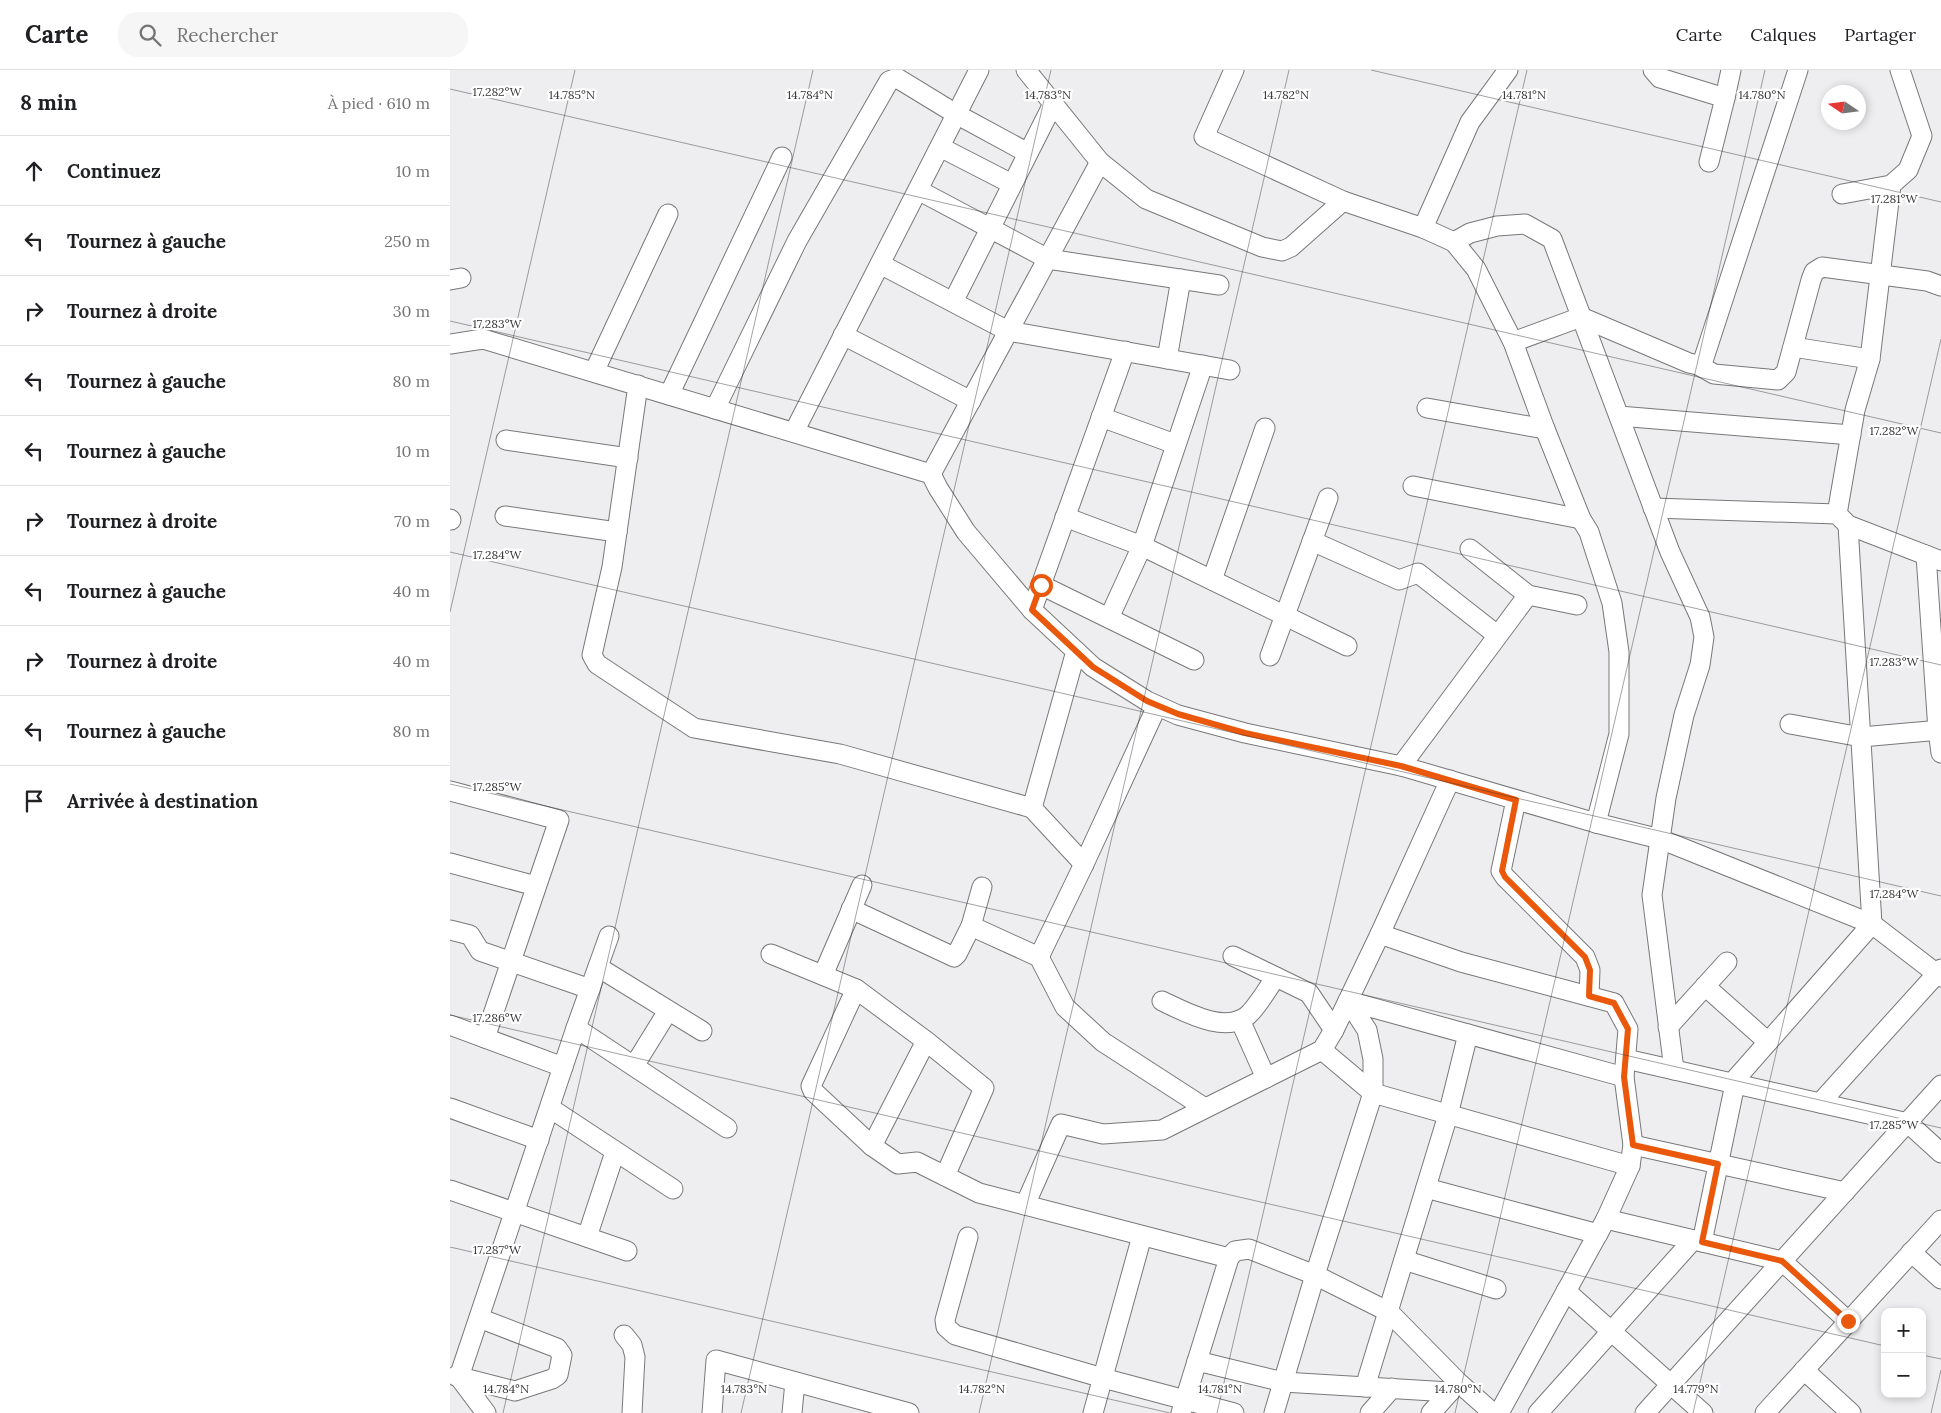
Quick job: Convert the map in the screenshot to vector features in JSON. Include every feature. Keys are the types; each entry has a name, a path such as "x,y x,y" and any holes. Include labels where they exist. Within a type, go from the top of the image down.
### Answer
{"street":[{"path":"794,432 979,70"},
{"path":"1026,70 1100,162 1146,199 1262,247 1282,251 1291,247 1342,201"},
{"path":"1234,70 1204,137 1342,201 1423,228 1454,242 1476,269 1513,342 1545,429 1581,519 1589,532 1612,603 1619,652 1619,734 1596,823"},
{"path":"1423,228 1470,122 1508,70"},
{"path":"1654,70 1660,78 1725,98"},
{"path":"1709,162 1731,70"},
{"path":"1698,366 1703,361 1798,70"},
{"path":"1842,194 1891,185 1908,170 1922,136 1900,70"},
{"path":"715,408 797,241 889,81 896,78 1028,154"},
{"path":"953,302 1053,104"},
{"path":"940,147 1012,184"},
{"path":"669,395 782,157"},
{"path":"931,474 1100,162"},
{"path":"1538,1413 1611,1332 1698,1241 1718,1164 1733,1083 1872,924 1861,736 1842,519 1855,410 1870,359 1891,185"},
{"path":"918,190 1048,258 1219,285"},
{"path":"594,372 668,214"},
{"path":"1454,242 1470,233 1497,226 1525,224 1552,239 1670,552 1700,617 1704,637 1700,665 1682,724 1666,798 1652,895 1674,1070"},
{"path":"880,264 1008,331 1230,370"},
{"path":"1513,342 1581,317 1714,374 1778,380 1786,372 1814,272 1822,267 1927,281 1941,286"},
{"path":"1167,359 1181,279"},
{"path":"843,335 971,401"},
{"path":"450,344 483,339 931,474 966,532 1032,610 1093,667 1157,706 1245,733 1401,766 1596,823 1660,839 1872,924 1940,973 1820,1103"},
{"path":"1793,347 1870,359"},
{"path":"1032,610 1125,351"},
{"path":"1109,618 1142,546 1203,365"},
{"path":"638,385 612,567 592,655 597,664 694,728 840,754 1032,808 1084,864"},
{"path":"1427,408 1545,429"},
{"path":"1619,416 1851,435"},
{"path":"1101,417 1175,444"},
{"path":"1212,580 1265,428"},
{"path":"506,440 628,458"},
{"path":"1412,486 1581,519"},
{"path":"1270,656 1328,498"},
{"path":"1653,508 1842,519 1934,558 1941,753"},
{"path":"505,516 617,532"},
{"path":"1065,518 1142,546 1346,646"},
{"path":"1312,541 1399,580 1418,573 1497,635"},
{"path":"1470,549 1528,595 1577,605"},
{"path":"1041,585 1194,660"},
{"path":"1401,766 1528,595"},
{"path":"1032,808 1076,651"},
{"path":"1039,957 1157,706"},
{"path":"1790,724 1861,736 1939,730"},
{"path":"1025,1205 1061,1124 1103,1134 1162,1130 1322,1050 1334,1030 1380,934 1450,780"},
{"path":"450,791 559,820 484,1038"},
{"path":"1516,800 1502,871 1505,877 1585,957 1590,970 1589,996"},
{"path":"450,863 536,886"},
{"path":"823,975 862,885"},
{"path":"851,909 954,957 971,926 982,888"},
{"path":"971,926 1039,957 1065,1007 1103,1042 1205,1108"},
{"path":"450,930 470,935 480,951 590,989"},
{"path":"1380,934 1461,962 1614,1003 1628,1029 1625,1068 1633,1145 1630,1166 1602,1226 1498,1413"},
{"path":"455,1376 480,1318 576,1028 609,936"},
{"path":"771,954 856,989 926,1041 984,1088 945,1176"},
{"path":"1233,956 1309,993 1334,1030"},
{"path":"1668,1027 1727,962"},
{"path":"598,967 702,1031"},
{"path":"1162,1001 1194,1016 1218,1023 1240,1020 1251,1013 1276,977"},
{"path":"1705,986 1768,1042"},
{"path":"856,989 811,1086 813,1091 872,1146 898,1164 917,1162 979,1193 1229,1258"},
{"path":"1348,1001 1468,1034 1625,1068 1674,1070 1908,1123 1941,1152"},
{"path":"1274,1413 1373,1093 1373,1059 1367,1030 1348,1001"},
{"path":"634,1066 668,1010"},
{"path":"1240,1020 1266,1078"},
{"path":"450,1025 564,1067"},
{"path":"576,1028 727,1128"},
{"path":"1365,1387 1448,1115 1468,1034"},
{"path":"872,1146 926,1041"},
{"path":"1322,1050 1373,1093 1630,1166"},
{"path":"1645,1413 1941,1086"},
{"path":"450,1108 539,1140"},
{"path":"550,1108 674,1190"},
{"path":"1633,1145 1845,1192"},
{"path":"587,1237 615,1152"},
{"path":"1426,1188 1602,1226 1698,1241 1782,1261 1848,1321"},
{"path":"450,1190 627,1251"},
{"path":"1765,1413 1941,1220"},
{"path":"1093,1413 1142,1236"},
{"path":"968,1237 945,1320 946,1327 955,1335 1103,1378 1183,1407 1234,1413"},
{"path":"1183,1407 1229,1258 1236,1251 1249,1249 1315,1276 1389,1312 1454,1387 1493,1413"},
{"path":"1911,1252 1941,1279"},
{"path":"1404,1260 1496,1289"},
{"path":"1566,1291 1703,1413"},
{"path":"455,1376 515,1391 552,1379 558,1375 562,1355 558,1348 480,1318"},
{"path":"624,1336 632,1345 635,1356 632,1413"},
{"path":"712,1413 716,1360 898,1412"},
{"path":"1197,1361 1283,1382 1392,1388 1454,1387"},
{"path":"1804,1370 1851,1413"},
{"path":"455,1376 486,1413"},
{"path":"792,1413 795,1382"},
{"path":"1431,1413 1454,1387"},
{"path":"1370,1413 1392,1388"}],"route":[{"path":"1041,585 1032,610 1093,667 1147,701 1178,714 1245,733 1401,766 1516,800 1502,871 1505,877 1585,957 1590,970 1589,996 1614,1003 1628,1029 1624,1077 1633,1145 1718,1164 1702,1242 1782,1261 1848,1321"}]}
